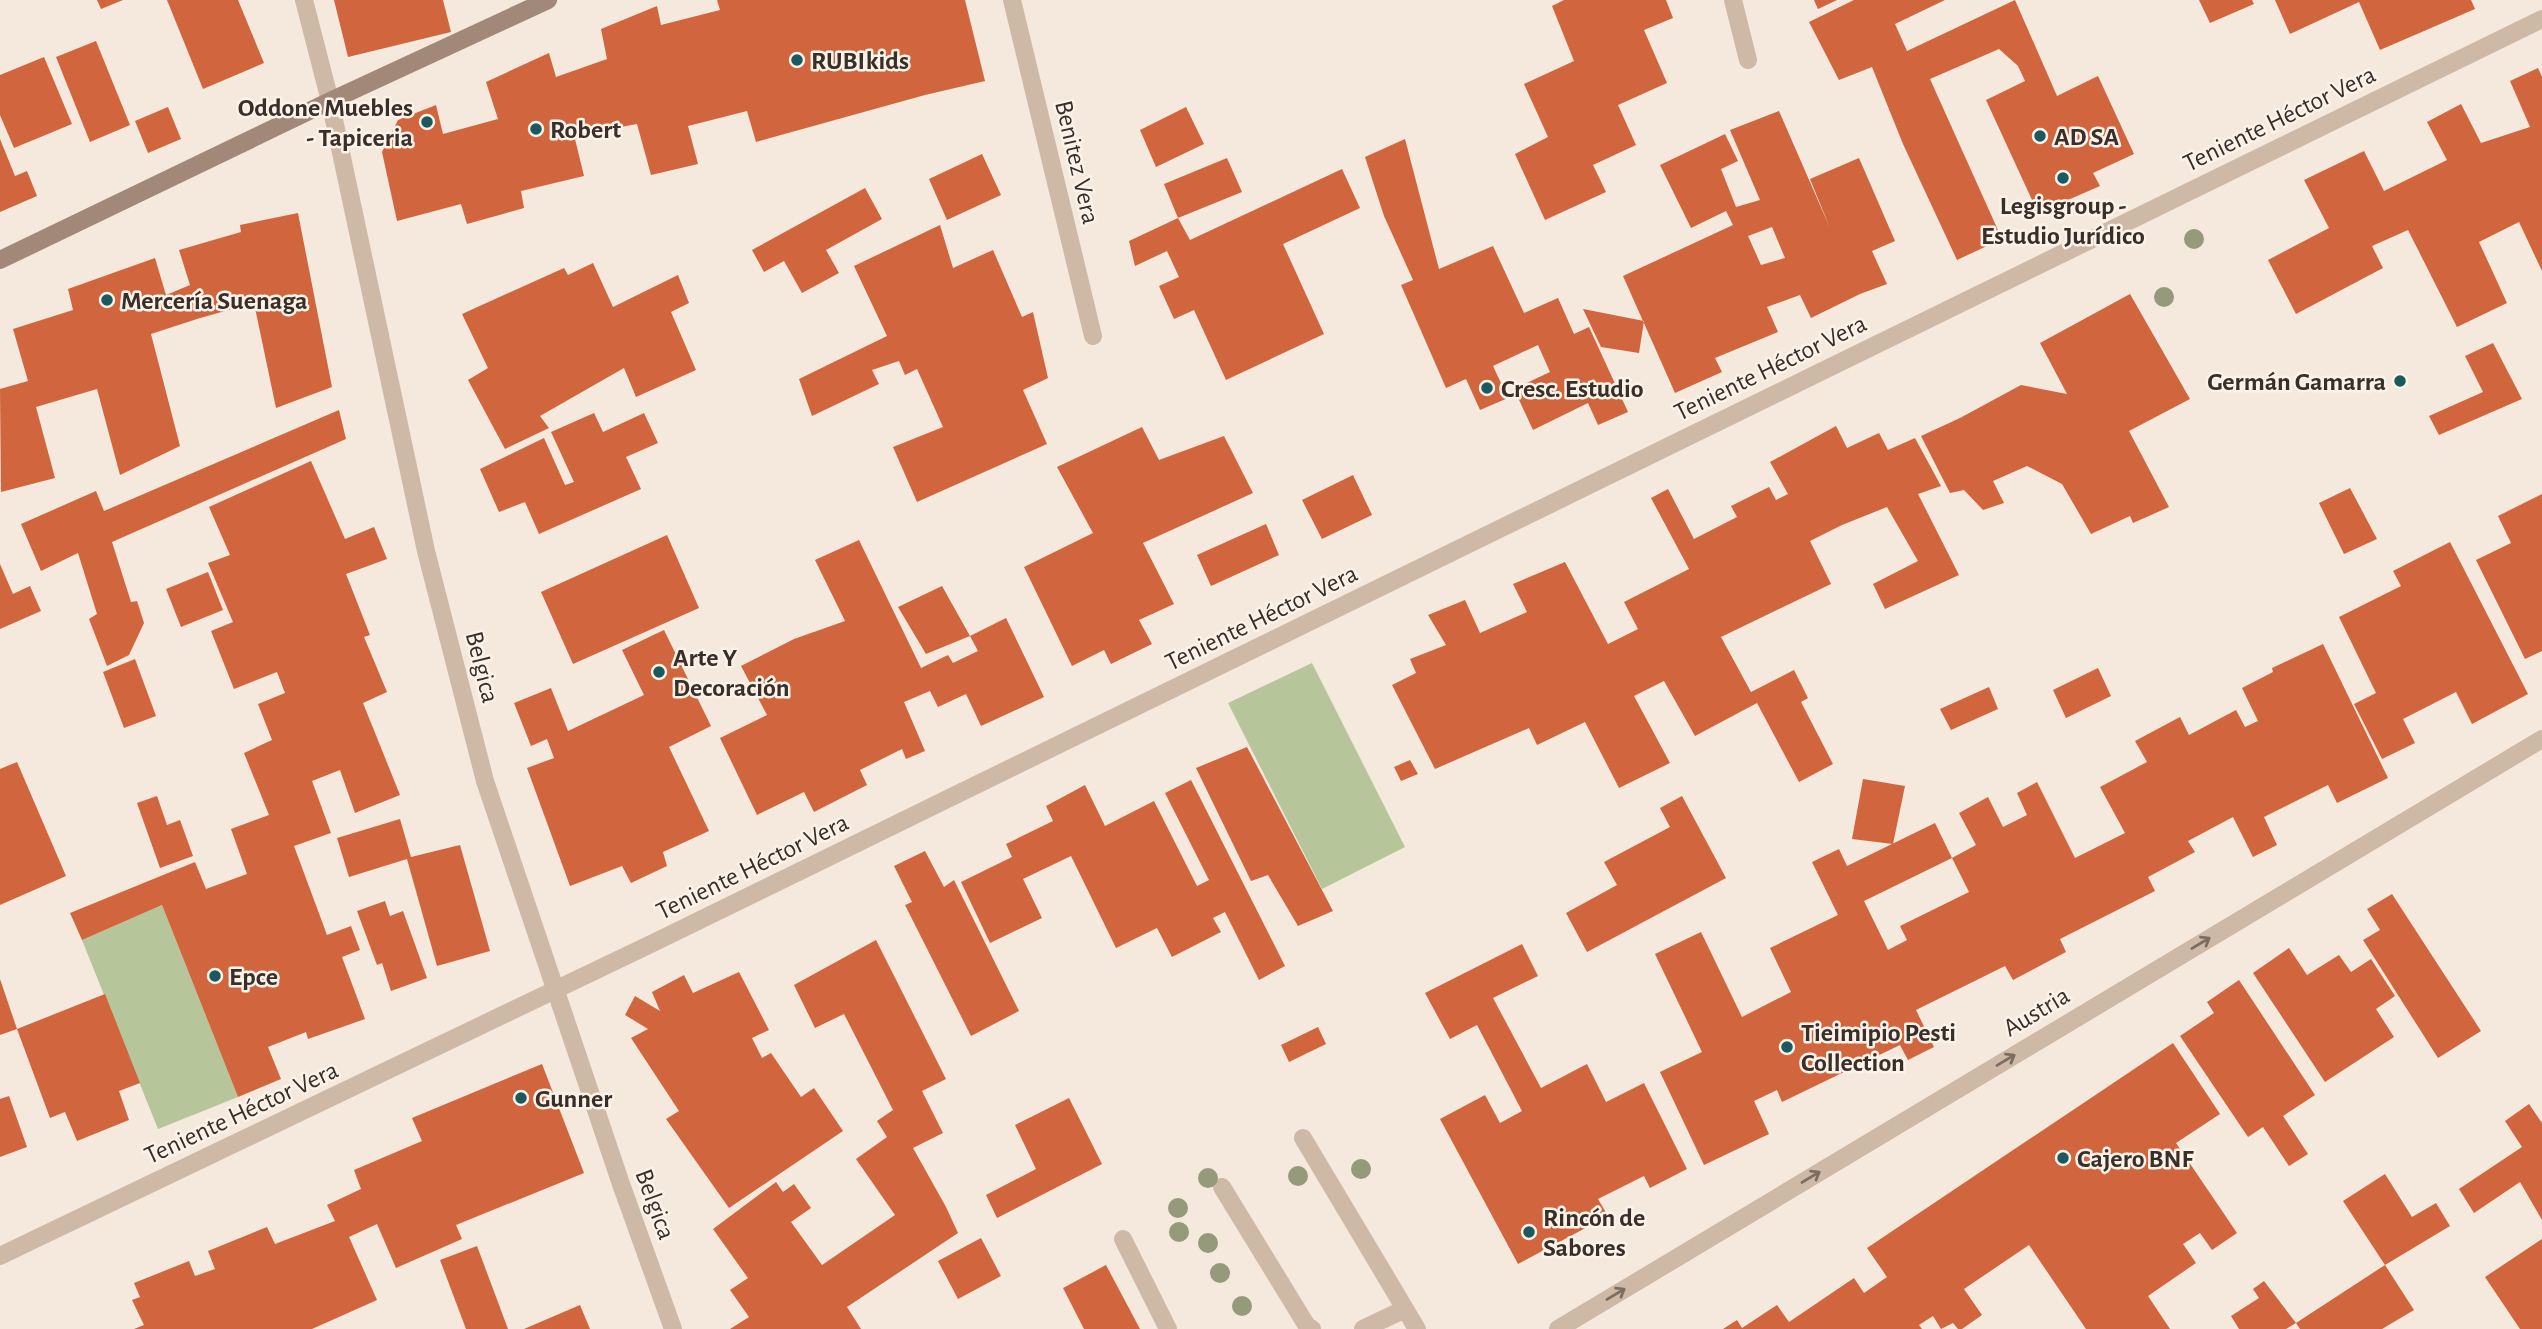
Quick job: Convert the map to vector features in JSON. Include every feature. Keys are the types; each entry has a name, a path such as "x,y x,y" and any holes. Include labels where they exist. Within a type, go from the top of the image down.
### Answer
{"main road":[{"path":"0,260 330,101 548,0"}],"street":[{"name":"Belgica","path":"304,0 330,101 426,551 485,781 621,1184 673,1329"},
{"name":"Benitez Vera","path":"1013,0 1093,336"},
{"path":"1733,0 1748,60"},
{"name":"Teniente Héctor Vera","path":"0,1256 555,991 2542,19"},
{"name":"Austria","path":"1558,1329 2542,739"},
{"path":"1303,1138 1417,1329"},
{"path":"1222,1187 1307,1326 1312,1329"},
{"path":"1123,1239 1168,1329"},
{"path":"1363,1329 1405,1310"}],"green space":[{"path":"1312,663 1405,847 1322,889 1228,703"},
{"path":"162,905 238,1097 158,1129 82,940"}],"building":[{"path":"97,0 123,0 101,9"},
{"path":"167,0 238,0 264,63 203,89"},
{"path":"334,0 443,0 451,32 348,57"},
{"path":"717,0 965,0 985,81 756,142 747,111 688,126 698,164 651,175 637,124 626,126 575,139 584,176 521,191 524,208 467,224 461,204 397,221 382,152 398,120 436,105 443,134 498,119 486,82 549,53 556,77 607,59 601,29 657,6 661,25 720,10"},
{"path":"1564,0 1666,0 1673,18 1644,30 1667,83 1618,105 1636,145 1593,165 1606,192 1545,220 1515,154 1548,137 1524,84 1574,61 1552,6"},
{"path":"1814,0 1837,0 1818,9"},
{"path":"1854,0 1945,0 1895,24 1907,51 2015,0 2057,96 2098,76 2134,154 2093,173 2100,186 2038,213 1986,100 2025,81 2018,66 1999,49 1930,79 2002,239 1957,260 1903,144 1872,67 1839,80 1809,22"},
{"path":"2199,0 2252,0 2254,4 2210,23"},
{"path":"2275,0 2471,0 2475,9 2380,50 2359,2 2290,34"},
{"path":"96,41 130,125 90,142 56,57"},
{"path":"44,57 72,124 14,148 0,115 0,75"},
{"path":"2538,68 2542,77 2542,271 2519,222 2479,242 2507,303 2457,327 2408,230 2372,246 2383,268 2296,314 2268,260 2329,228 2304,180 2364,151 2384,191 2447,160 2427,122 2461,104 2481,143 2530,127 2510,81"},
{"path":"168,107 181,139 148,153 135,121"},
{"path":"1186,107 1204,144 1156,167 1140,130"},
{"path":"1779,111 1830,228 1810,179 1859,158 1895,241 1872,251 1887,284 1811,318 1800,295 1767,307 1778,332 1715,358 1722,372 1675,393 1623,276 1733,225 1726,211 1691,228 1660,165 1725,134 1738,161 1721,169 1736,207 1760,200 1730,130","holes":["1772,227 1785,258 1761,265 1748,236"]},
{"path":"0,139 15,176 27,171 37,196 0,212"},
{"path":"1405,139 1439,269 1493,246 1524,313 1558,298 1574,334 1589,327 1628,412 1598,425 1588,403 1533,430 1514,389 1550,372 1538,345 1493,366 1508,398 1480,410 1466,379 1446,388 1401,285 1413,280 1384,216 1365,157"},
{"path":"982,154 1001,195 947,220 929,179"},
{"path":"1227,158 1242,192 1178,218 1164,184"},
{"path":"1342,169 1360,208 1283,244 1324,334 1226,380 1194,310 1174,319 1159,286 1179,277 1167,251 1135,266 1129,241 1178,218 1190,240"},
{"path":"865,188 882,219 826,250 839,273 802,293 784,261 764,272 752,250"},
{"path":"298,213 332,387 276,408 254,303 200,318 151,334 180,446 120,475 97,389 36,407 55,478 1,492 0,389 28,381 13,329 73,310 68,289 155,258 166,295 190,285 179,250 241,232 240,225"},
{"path":"940,225 953,268 993,250 1022,317 1033,312 1048,378 1023,390 1047,444 917,502 893,447 943,427 917,369 905,375 899,361 872,370 879,384 812,416 799,379 887,336 854,266"},
{"path":"593,263 613,307 678,275 689,303 671,312 696,370 636,397 624,368 540,416 549,428 505,449 468,380 488,368 462,314 564,268 568,275"},
{"path":"2130,294 2190,399 2129,431 2169,507 2133,523 2130,516 2091,534 2062,484 2027,466 1993,481 2004,503 1983,510 1964,490 1950,493 1921,436 2021,385 2067,394 2040,343"},
{"path":"1583,309 1644,321 1639,353 1601,347"},
{"path":"2493,343 2522,399 2439,435 2429,416 2483,392 2465,356"},
{"path":"339,410 346,439 112,542 131,602 137,601 144,623 129,655 107,666 89,619 97,614 78,553 41,571 21,524 96,491 104,511"},
{"path":"594,413 603,432 644,413 658,443 626,457 641,489 539,534 525,502 499,512 480,469 544,438 565,485 574,482 551,432"},
{"path":"1836,426 1847,448 1879,433 1888,450 1915,438 1941,486 1918,494 1959,575 1885,609 1873,584 1918,561 1887,507 1810,541 1831,584 1721,637 1751,692 1794,670 1808,698 1801,702 1833,764 1799,782 1757,703 1695,736 1664,681 1634,696 1670,763 1619,788 1585,722 1537,745 1529,728 1435,769 1392,685 1416,673 1410,659 1446,645 1428,615 1465,600 1480,633 1527,612 1513,584 1565,562 1608,644 1638,629 1624,602 1689,569 1651,498 1668,489 1694,539 1737,517 1731,506 1769,487 1776,500 1788,494 1770,462"},
{"path":"1142,427 1159,460 1224,436 1253,493 1143,543 1174,604 1139,620 1152,644 1111,664 1104,650 1072,666 1024,567 1093,533 1057,467"},
{"path":"311,461 345,539 374,527 387,559 346,574 370,635 364,637 387,692 363,703 400,795 355,813 340,770 312,781 331,833 294,846 327,935 351,926 360,950 342,957 365,1019 308,1039 306,1032 268,1047 281,1079 238,1097 162,905 82,940 70,913 195,862 206,889 247,874 231,829 269,815 244,753 272,740 258,704 285,693 277,672 234,689 211,631 233,622 208,563 230,555 209,507"},
{"path":"1353,475 1372,515 1322,539 1302,500"},
{"path":"2350,488 2377,539 2344,554 2319,503"},
{"path":"2542,494 2542,651 2525,659 2476,560 2511,543 2498,516"},
{"path":"1266,524 1279,555 1211,586 1197,555"},
{"path":"667,535 699,608 573,664 541,592"},
{"path":"859,540 921,668 948,655 953,663 978,651 970,636 1006,618 1044,697 981,726 966,694 938,707 930,691 904,702 925,751 906,759 902,749 860,770 867,785 814,812 804,792 757,815 720,738 767,715 741,666 794,639 845,621 815,560"},
{"path":"2450,542 2528,694 2472,724 2456,692 2403,719 2415,743 2382,759 2354,704 2376,693 2339,617 2401,586 2393,571"},
{"path":"0,564 13,594 30,586 41,611 0,629"},
{"path":"208,572 223,610 181,627 166,589"},
{"path":"942,586 970,636 926,654 898,607"},
{"path":"664,630 711,726 669,747 709,831 663,852 667,866 631,883 622,866 570,886 527,768 554,758 547,739 531,746 514,703 551,688 568,731 644,695 622,650"},
{"path":"2323,644 2388,778 2337,803 2328,785 2264,817 2277,845 2253,857 2233,817 2188,841 2195,852 2148,877 2155,891 2060,939 2066,952 2013,980 2005,966 1916,1010 1934,1047 1908,1060 1900,1045 1782,1102 1777,1090 1754,1101 1769,1134 1704,1165 1660,1072 1702,1052 1655,954 1701,932 1742,1017 1791,992 1770,948 1838,915 1812,862 1839,849 1847,866 1935,823 1952,858 1976,845 1959,813 1988,797 2003,827 2027,815 2017,793 2037,782 2075,858 2125,833 2100,787 2147,762 2135,741 2180,717 2189,735 2236,710 2245,727 2258,721 2242,688 2273,672 2272,668","holes":["1952,858 1969,892 1900,926 1907,940 1888,950 1864,901"]},
{"path":"135,659 156,716 124,728 103,672"},
{"path":"2098,668 2111,696 2066,718 2053,690"},
{"path":"1989,687 1998,709 1951,730 1940,709"},
{"path":"1247,747 1333,911 1298,926 1268,875 1251,881 1196,768"},
{"path":"1410,760 1418,774 1401,781 1394,767"},
{"path":"17,762 66,876 0,905 0,769"},
{"path":"1863,779 1905,786 1893,844 1852,839"},
{"path":"1191,780 1285,966 1259,980 1225,912 1213,918 1221,932 1172,957 1157,928 1116,948 1071,856 1023,879 1042,918 990,943 961,882 1012,857 1006,844 1053,821 1046,806 1085,785 1105,826 1154,801 1197,886 1209,880 1165,793"},
{"path":"157,796 167,825 180,820 193,856 160,868 137,803"},
{"path":"1682,796 1726,878 1587,952 1566,913 1617,885 1604,862 1670,827 1660,808"},
{"path":"400,819 411,857 460,845 490,951 437,966 407,859 349,877 337,838"},
{"path":"925,851 944,887 954,880 1019,1011 971,1036 905,905 912,902 894,866"},
{"path":"2392,894 2481,1031 2438,1058 2363,940 2380,930 2367,909"},
{"path":"385,901 390,916 403,911 427,978 391,991 382,963 377,965 357,911"},
{"path":"876,940 946,1079 922,1091 943,1133 913,1148 958,1233 847,1307 861,1329 730,1329 749,1317 730,1290 748,1278 713,1229 776,1182 783,1192 794,1184 811,1208 791,1222 822,1265 895,1215 856,1159 887,1137 877,1121 893,1110 844,1014 815,1028 794,985"},
{"path":"1522,944 1538,976 1493,998 1541,1088 1587,1064 1606,1102 1644,1083 1687,1169 1650,1188 1644,1176 1598,1199 1608,1216 1518,1264 1440,1119 1485,1095 1500,1123 1522,1111 1477,1025 1450,1039 1425,993"},
{"path":"2289,948 2307,975 2339,955 2351,972 2371,959 2395,996 2376,1009 2394,1037 2325,1082 2253,973"},
{"path":"739,972 769,1030 752,1038 762,1058 771,1053 801,1097 814,1088 843,1131 729,1208 666,1119 679,1111 631,1038 648,1029 625,1015 635,996 660,1011 652,992 684,975 693,993"},
{"path":"0,979 17,1029 0,1035"},
{"path":"2239,980 2315,1095 2283,1116 2308,1154 2289,1166 2263,1127 2248,1137 2180,1036 2214,1013 2207,1002"},
{"path":"105,994 140,1083 119,1091 129,1120 77,1141 65,1112 50,1118 17,1029"},
{"path":"1318,1027 1326,1044 1289,1062 1281,1045"},
{"path":"2173,1043 2220,1114 2176,1143 2237,1233 2212,1250 2200,1233 2183,1244 2196,1263 2148,1296 2170,1329 2086,1329 2029,1245 1964,1289 1982,1315 1962,1329 1958,1329 1953,1323 1941,1329 1933,1316 1919,1325 1922,1329 1723,1329 1737,1320 1742,1328 1777,1305 1789,1322 1854,1278 1864,1293 1887,1277 1867,1248"},
{"path":"542,1064 584,1173 456,1225 462,1239 396,1268 377,1224 349,1237 377,1300 312,1329 134,1329 144,1325 132,1300 140,1297 134,1283 189,1261 195,1276 215,1269 208,1251 267,1227 275,1244 335,1221 327,1205 361,1189 354,1170 422,1141 412,1118"},
{"path":"9,1096 27,1147 0,1157 0,1099"},
{"path":"1069,1098 1102,1164 997,1218 986,1195 1036,1169 1015,1125"},
{"path":"2529,1104 2542,1123 2542,1220 2520,1182 2474,1213 2459,1189 2522,1147 2505,1121"},
{"path":"2385,1174 2412,1217 2436,1203 2450,1226 2385,1265 2343,1201"},
{"path":"981,1238 1001,1276 958,1299 938,1261"},
{"path":"2542,1239 2542,1329 2520,1329 2485,1277"},
{"path":"477,1246 508,1329 466,1329 440,1260"},
{"path":"1106,1265 1140,1329 1084,1329 1063,1288"},
{"path":"2385,1265 2414,1310 2382,1329 2300,1329 2296,1323"},
{"path":"2264,1281 2296,1323 2286,1329 2239,1329 2231,1316 2259,1298 2253,1289"},
{"path":"580,1305 590,1329 524,1329"}],"place":[{"name":"RUBIkids","path":"797,60"},
{"name":"Oddone Muebles - Tapiceria","path":"427,122"},
{"name":"Robert","path":"536,129"},
{"name":"AD SA","path":"2040,136"},
{"name":"Legisgroup - Estudio Jurídico","path":"2063,178"},
{"name":"Mercería Suenaga","path":"107,300"},
{"name":"Germán Gamarra","path":"2400,381"},
{"name":"Cresc. Estudio","path":"1487,388"},
{"name":"Arte Y Decoración","path":"659,672"},
{"name":"Epce","path":"215,976"},
{"name":"Tieimipio Pesti Collection","path":"1787,1047"},
{"name":"Gunner","path":"521,1098"},
{"name":"Cajero BNF","path":"2063,1158"},
{"name":"Rincón de Sabores","path":"1529,1232"}]}
